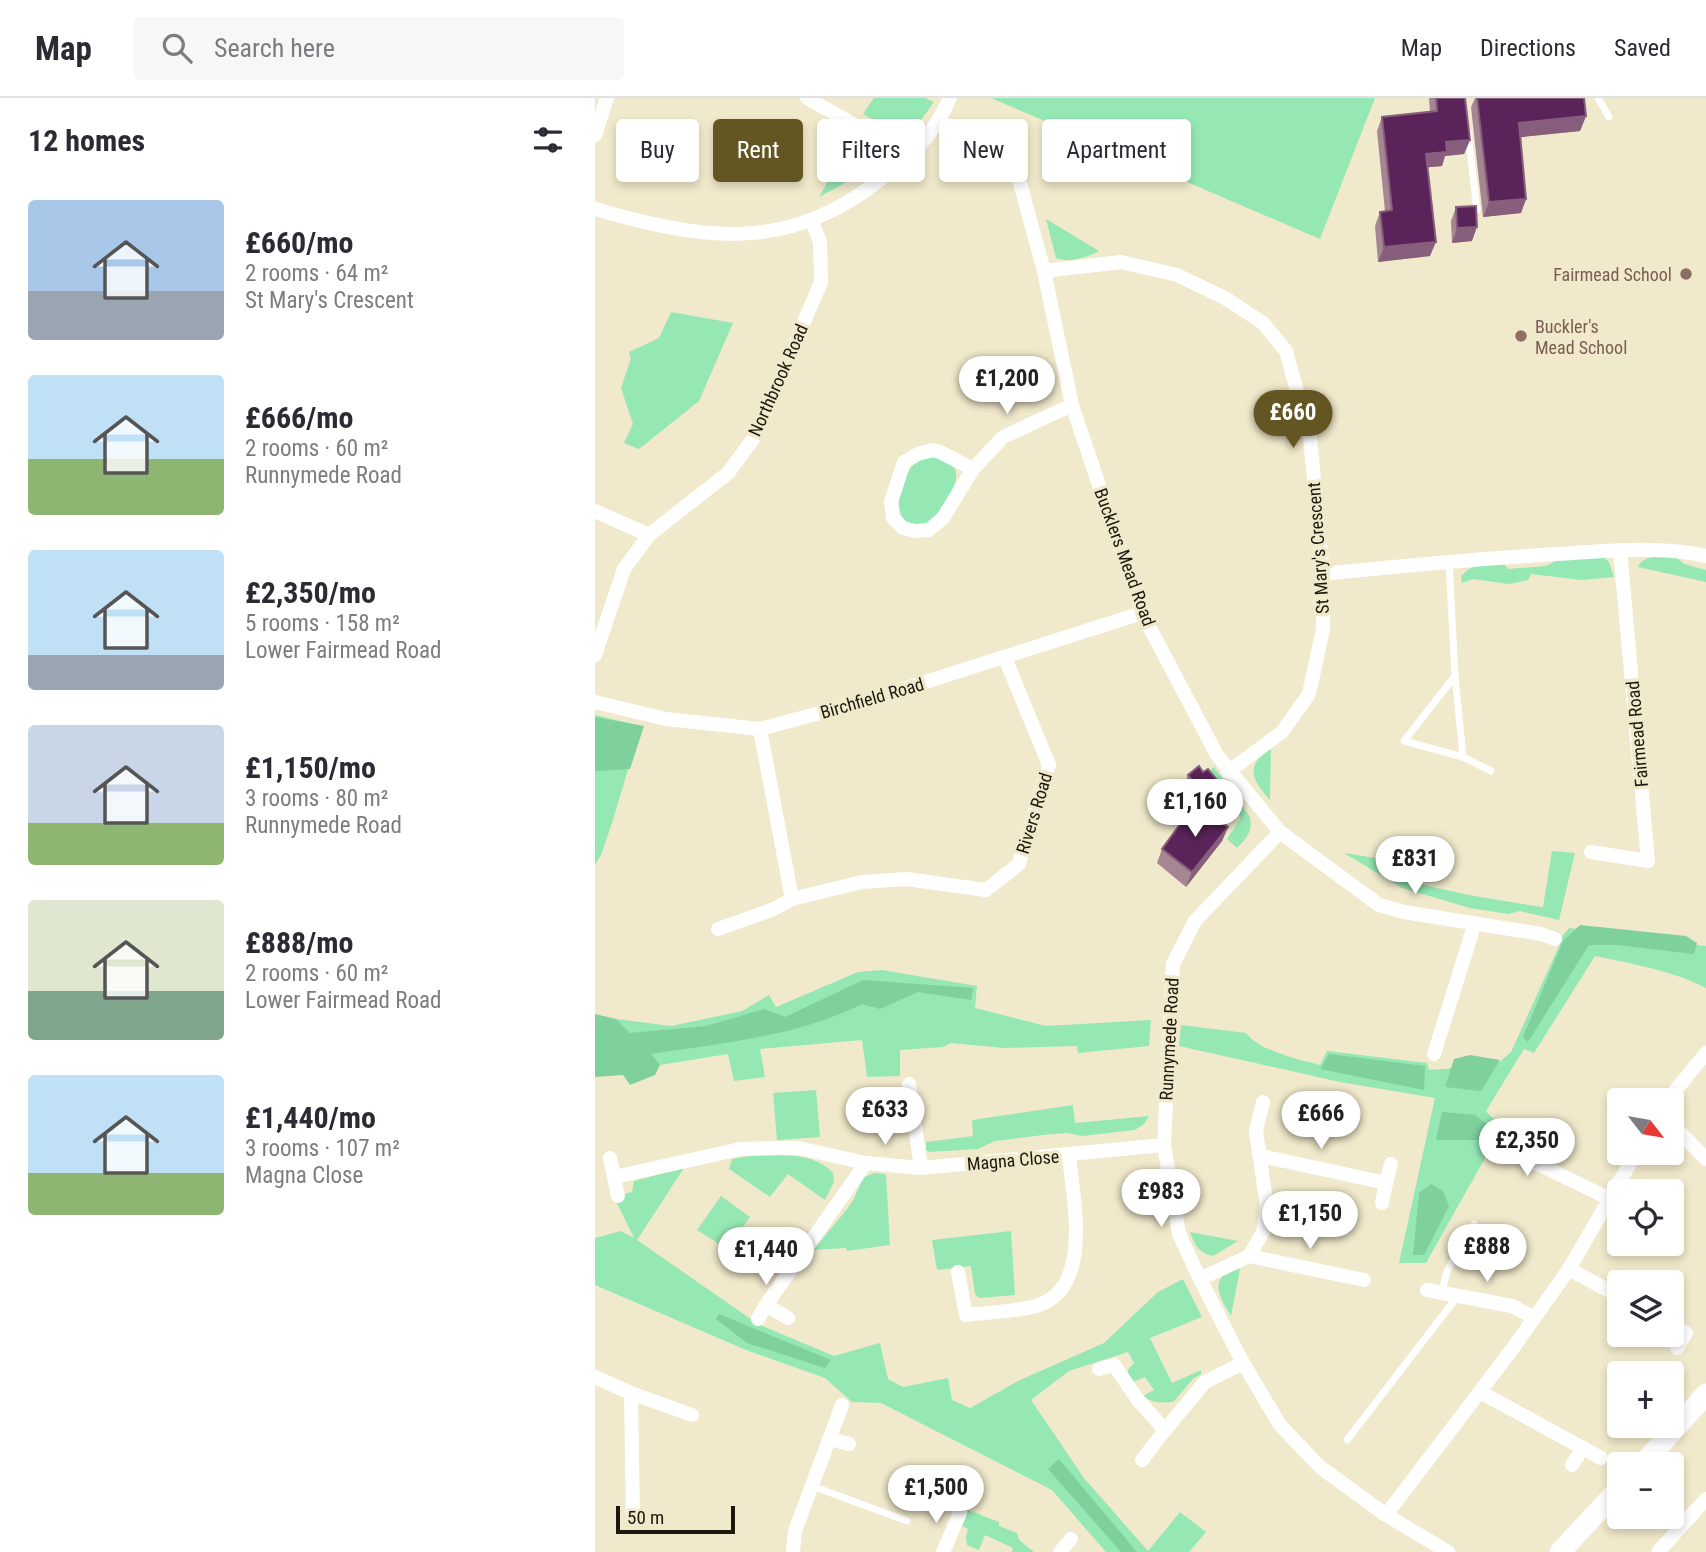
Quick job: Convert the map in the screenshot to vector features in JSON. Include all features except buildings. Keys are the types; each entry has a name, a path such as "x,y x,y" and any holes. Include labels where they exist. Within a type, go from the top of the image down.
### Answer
{"street":[{"path":"595,135 607,98"},
{"path":"807,98 844,119"},
{"path":"940,119 950,98"},
{"path":"925,141 939,122"},
{"path":"595,209 646,223 705,234 748,234 783,229 812,220 877,182"},
{"name":"Bucklers Mead Road","path":"1020,182 1044,271 1072,405 1142,613 1217,755 1229,772 1280,832 1378,905 1404,912 1541,934 1555,939"},
{"name":"Northbrook Road","path":"595,655 624,569 649,535 728,472 756,435 821,282 820,242 812,220"},
{"name":"St Mary's Crescent","path":"1044,271 1121,261 1177,275 1225,298 1263,323 1286,351 1310,438 1323,574 1323,629 1309,694 1282,732 1229,772"},
{"path":"973,470 940,452 933,450 918,453 904,462 891,502 893,518 903,528 929,530 943,518 973,470 1003,437 1072,405"},
{"path":"595,511 649,535"},
{"path":"1323,574 1449,561 1620,550 1678,550 1706,556"},
{"name":"Fairmead Road","path":"1591,852 1648,861 1620,550"},
{"name":"Birchfield Road","path":"595,702 666,719 760,729 872,699 1142,613"},
{"name":"Rivers Road","path":"718,929 773,909 792,899 862,882 906,879 986,890 1019,864 1049,765 1005,658"},
{"path":"760,729 792,899"},
{"name":"Runnymede Road","path":"1280,832 1195,920 1173,964 1164,1146 1179,1234 1243,1363 1280,1425 1320,1467 1426,1547 1448,1552"},
{"path":"1434,1054 1475,923"},
{"path":"1678,1088 1706,1053"},
{"path":"909,1084 921,1168"},
{"path":"1199,1279 1249,1256 1263,1232 1267,1207 1256,1131 1263,1102"},
{"path":"1509,1129 1501,1146 1607,1198"},
{"path":"1684,1136 1706,1159"},
{"name":"Magna Close","path":"615,1177 740,1149 798,1147 866,1163 921,1168 1164,1146"},
{"path":"958,1272 966,1315 1038,1306 1065,1288 1077,1249 1069,1156"},
{"path":"1261,1156 1386,1183"},
{"path":"610,1158 618,1196"},
{"path":"758,1319 866,1163"},
{"path":"1382,1203 1391,1164"},
{"path":"1386,1515 1569,1269 1607,1204"},
{"path":"1249,1256 1364,1280"},
{"path":"1569,1269 1607,1290"},
{"path":"1434,1291 1512,1306 1533,1317"},
{"path":"766,1305 788,1318"},
{"path":"1099,1369 1120,1363 1138,1400 1165,1430"},
{"path":"1142,1460 1205,1382 1243,1363"},
{"path":"595,1377 692,1415"},
{"path":"1480,1392 1601,1458"},
{"path":"631,1393 633,1519"},
{"path":"1654,1452 1706,1394"},
{"path":"793,1552 795,1531 842,1405"},
{"path":"830,1439 849,1444"},
{"path":"1572,1465 1583,1448"},
{"path":"1658,1552 1706,1499"},
{"path":"1560,1552 1607,1502"},
{"path":"960,1513 945,1549 961,1552"},
{"path":"1060,1552 1071,1539"}],"lane":[{"path":"1598,98 1609,117"},
{"path":"1467,123 1477,210"},
{"path":"1449,561 1455,676 1463,757"},
{"path":"1455,676 1404,741 1463,757 1492,771"},
{"path":"1434,1291 1474,1224"},
{"path":"1347,1440 1457,1296"},
{"path":"812,1486 907,1521"}],"green space":[{"path":"874,98 925,98 934,102 922,119 872,119 863,114"},
{"path":"991,98 1375,98 1320,239 1187,182 1191,182 1191,119 1042,120"},
{"path":"828,182 847,182 819,197"},
{"path":"1046,219 1099,251 1078,259 1056,258"},
{"path":"671,312 733,323 699,401 639,449 624,443 633,424 621,388 631,358 629,352 659,338"},
{"path":"922,456 940,458 951,464 956,472 956,481 952,492 929,524 915,526 905,523 899,506 899,496 909,470"},
{"path":"1600,554 1609,562 1614,577 1581,580 1531,574 1528,580 1509,584 1473,579 1462,583 1461,577 1465,572 1479,565 1503,563 1508,569 1546,566 1561,558"},
{"path":"1675,556 1684,564 1706,570 1706,582 1638,567 1649,558"},
{"path":"595,715 641,726 612,823 595,865"},
{"path":"595,717 644,726 630,769 595,771"},
{"path":"1271,747 1270,800 1255,779 1254,766"},
{"path":"1214,767 1250,817 1248,834 1237,848 1227,839 1241,818 1206,774"},
{"path":"1552,851 1575,853 1559,920 1520,911 1509,914 1470,908 1402,888 1344,853 1409,863 1406,880 1423,885 1543,907"},
{"path":"1580,925 1686,936 1697,943 1694,954 1616,945 1589,945 1528,1042 1523,1037 1563,941"},
{"path":"1569,928 1706,946 1706,988 1665,972 1595,956 1534,1053 1524,1049 1486,1111 1495,1121 1484,1160 1426,1263 1399,1263 1435,1098 1340,1082 1179,1046 1181,1025 1246,1033 1269,1049 1320,1065 1327,1051 1427,1063 1429,1070 1496,1065 1511,1052 1560,944 1558,941"},
{"path":"882,970 977,986 975,1008 1046,1026 1151,1020 1149,1046 1078,1053 1077,1046 1004,1048 951,1043 943,1047 900,1050 900,1076 867,1077 862,1040 760,1049 765,1077 734,1081 728,1054 660,1065 616,1019 671,1026 742,1011 769,995 776,1007 858,972"},
{"path":"863,980 973,988 971,1000 918,992 880,1009 862,1004 837,1015 785,1031 651,1054 660,1065 655,1075 630,1085 623,1075 595,1077 595,1014 616,1019 630,1033 706,1026 764,1009 785,1017"},
{"path":"1329,1054 1425,1066 1424,1090 1320,1069"},
{"path":"1470,1055 1500,1060 1481,1091 1445,1087 1454,1059"},
{"path":"816,1090 820,1137 777,1140 773,1093"},
{"path":"1073,1105 1075,1123 1149,1116 1144,1124 1135,1130 1082,1136 1067,1133 1043,1135 995,1141 978,1149 926,1150 926,1142 973,1136 972,1120"},
{"path":"1442,1112 1475,1115 1491,1127 1485,1140 1436,1140"},
{"path":"762,1154 800,1157 826,1167 833,1173 834,1182 825,1200 788,1174 770,1197 729,1169 732,1159"},
{"path":"684,1168 637,1240 758,1324 834,1356 880,1343 888,1379 903,1387 948,1378 952,1400 970,1408 1020,1380 1104,1343 1158,1292 1183,1279 1202,1317 1150,1338 1172,1383 1201,1370 1201,1374 1193,1379 1173,1402 1154,1401 1143,1396 1154,1390 1145,1377 1133,1382 1127,1374 1134,1363 1128,1352 1069,1371 1031,1400 1084,1478 1148,1551 1180,1512 1206,1532 1189,1552 1106,1552 1052,1490 881,1403 852,1402 825,1378 746,1350 595,1285 595,1238 621,1231 634,1238 614,1197 632,1192 634,1181"},
{"path":"875,1173 886,1174 890,1245 847,1251 846,1248 814,1250 852,1202 864,1177"},
{"path":"1431,1184 1443,1191 1449,1206 1424,1255 1413,1255 1419,1193"},
{"path":"721,1196 750,1217 727,1249 697,1230"},
{"path":"1011,1231 1015,1295 979,1298 975,1294 971,1266 937,1270 932,1240"},
{"path":"1190,1232 1238,1241 1213,1256 1198,1248"},
{"path":"1236,1267 1240,1269 1231,1316 1220,1295 1219,1283 1227,1272"},
{"path":"719,1314 831,1360 825,1368 747,1343 716,1319"},
{"path":"1059,1459 1137,1552 1121,1552 1048,1469"},
{"path":"968,1510 999,1522 999,1526 1017,1533 1019,1540 1034,1552 1012,1552 1013,1548 985,1535 979,1550 967,1545 968,1529 962,1526"}],"place":[{"name":"Fairmead School","path":"1686,274"},
{"name":"Buckler's Mead School","path":"1521,336"}]}
